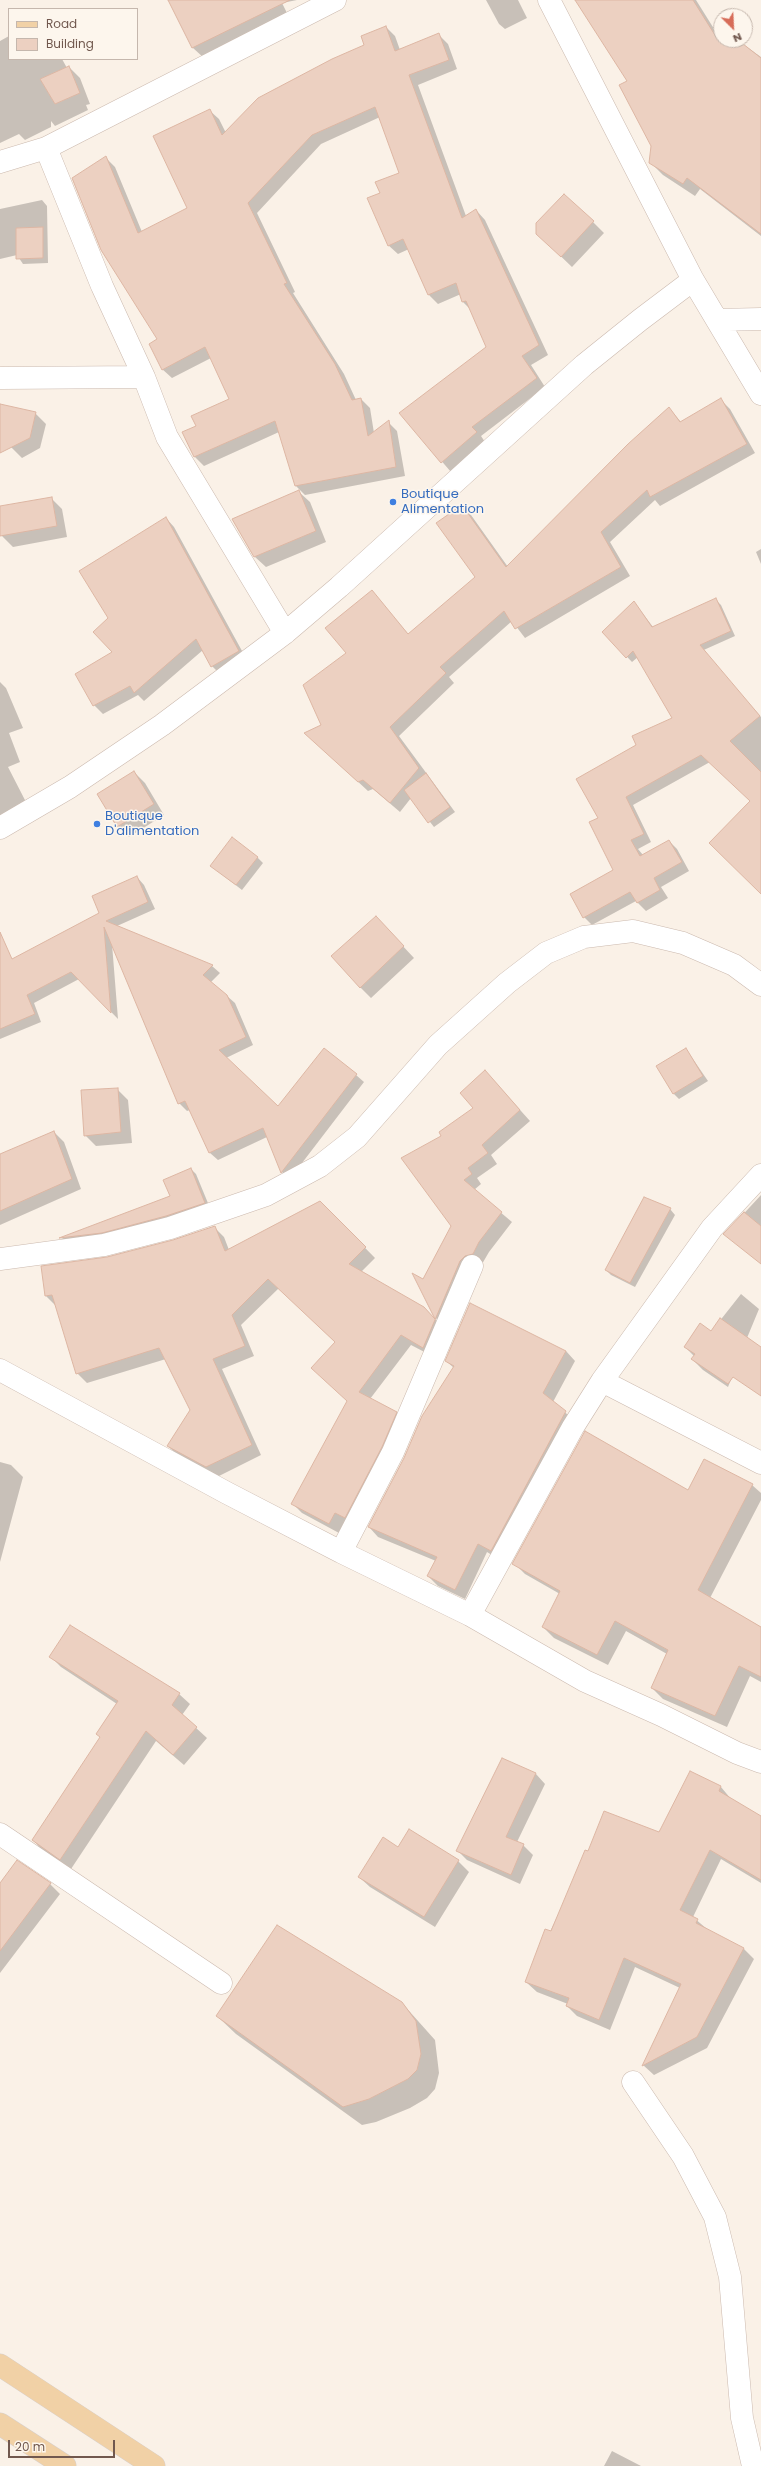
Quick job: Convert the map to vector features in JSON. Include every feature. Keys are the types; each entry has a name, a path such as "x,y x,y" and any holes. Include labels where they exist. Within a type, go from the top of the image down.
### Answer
{"main road":[{"path":"0,2365 154,2466"},
{"path":"0,2424 65,2466"}],"street":[{"path":"0,162 46,148 335,0"},
{"path":"549,0 694,280 761,394"},
{"path":"46,148 102,286 144,377 167,437 285,633"},
{"path":"0,828 70,787 162,725 285,633 339,587 584,365 640,320 694,280"},
{"path":"717,320 761,319"},
{"path":"0,378 144,377"},
{"path":"0,1259 104,1245 170,1228 266,1195 320,1166 357,1137 438,1045 506,982 546,953 584,937 633,931 683,943 734,965 761,985"},
{"path":"470,1615 573,1427 602,1381 712,1228 761,1176"},
{"path":"340,1552 393,1452 472,1266"},
{"path":"0,1370 340,1552 470,1615 585,1680 661,1715 737,1753 761,1762"},
{"path":"602,1381 761,1463"},
{"path":"0,1834 221,1983"},
{"path":"633,2082 683,2156 715,2217 730,2277 742,2418 753,2466"}],"building":[{"path":"168,0 290,0 192,48"},
{"path":"575,0 693,0 713,32 713,48 748,48 761,58 761,234 687,178 683,184 649,163 651,146 619,85 627,81"},
{"path":"386,26 395,51 439,33 449,60 409,75 462,218 476,209 539,345 522,356 537,378 472,427 477,432 441,463 399,413 486,347 466,301 462,302 456,283 428,295 403,239 388,246 367,198 380,193 375,182 399,173 375,107 312,135 248,203 287,283 284,284 335,364 352,400 361,398 368,436 389,420 396,467 295,486 275,421 194,457 182,432 196,426 191,416 229,399 205,347 162,370 149,344 157,339 101,250 72,178 106,156 138,233 187,208 153,136 210,109 222,135 258,98 332,59 364,45 361,36"},
{"path":"69,66 80,93 55,104 40,79"},
{"path":"564,194 594,221 561,257 536,234 536,223"},
{"path":"43,227 43,258 16,259 16,228"},
{"path":"721,398 747,444 650,497 647,490 601,532 621,567 515,629 504,611 440,667 446,673 390,727 419,768 390,803 363,780 358,782 304,733 321,725 303,685 346,653 325,628 372,590 408,634 475,577 436,523 462,505 506,567 628,444 669,407 680,422"},
{"path":"0,404 36,412 30,438 0,453"},
{"path":"299,490 316,531 254,557 232,519"},
{"path":"52,497 57,526 0,536 0,506"},
{"path":"166,517 239,651 211,667 196,639 134,693 130,686 93,706 75,674 112,652 93,632 108,618 79,571"},
{"path":"716,598 731,631 700,645 760,716 730,741 761,772 761,894 709,843 750,801 701,755 626,797 644,834 631,840 640,856 669,840 682,862 654,878 660,890 637,903 630,892 583,918 570,894 613,870 589,822 598,818 576,779 636,745 632,736 672,718 633,651 626,658 602,632 634,601 652,627"},
{"path":"134,771 154,804 117,827 97,794"},
{"path":"426,773 450,807 428,823 404,790"},
{"path":"232,837 258,857 236,885 210,866"},
{"path":"137,876 148,902 106,921 213,965 203,975 227,995 246,1037 219,1050 278,1106 324,1048 357,1074 281,1173 263,1128 209,1153 185,1101 178,1104 104,927 111,1013 71,972 27,995 35,1014 0,1029 0,932 12,959 99,913 92,896"},
{"path":"376,916 404,946 360,988 331,956"},
{"path":"686,1048 703,1076 673,1094 656,1066"},
{"path":"485,1070 520,1110 482,1145 488,1153 468,1168 472,1174 464,1180 502,1212 479,1242 473,1254 465,1256 460,1261 423,1348 401,1335 359,1392 397,1412 382,1447 345,1518 335,1513 329,1524 291,1504 347,1401 311,1368 335,1342 268,1279 232,1315 245,1346 213,1359 252,1445 206,1467 167,1446 190,1410 159,1348 76,1374 52,1295 45,1296 41,1266 107,1257 173,1240 215,1226 225,1251 320,1201 366,1247 349,1264 424,1307 435,1319 412,1273 423,1279 451,1226 401,1158 441,1136 439,1132 473,1108 460,1093"},
{"path":"118,1088 121,1132 84,1136 81,1090"},
{"path":"54,1131 72,1179 0,1211 0,1154"},
{"path":"191,1168 205,1203 166,1216 102,1233 59,1238 170,1196 163,1180"},
{"path":"644,1197 671,1208 630,1283 605,1270"},
{"path":"744,1212 761,1226 761,1264 723,1234"},
{"path":"470,1303 566,1351 543,1393 566,1411 491,1551 478,1544 455,1590 427,1576 437,1557 368,1527 404,1458 422,1416 454,1366 445,1361"},
{"path":"720,1318 761,1347 761,1396 733,1377 728,1384 691,1359 695,1354 684,1347 700,1323 711,1331"},
{"path":"585,1431 688,1490 704,1459 753,1484 698,1590 761,1627 761,1677 739,1666 715,1716 651,1688 668,1650 615,1621 597,1655 542,1627 560,1591 512,1564"},
{"path":"70,1625 180,1693 172,1705 197,1727 173,1755 146,1731 60,1860 32,1840 100,1737 96,1734 118,1701 49,1657"},
{"path":"502,1758 536,1773 506,1837 524,1844 511,1875 456,1851"},
{"path":"690,1771 721,1786 719,1791 761,1816 761,1880 710,1850 680,1910 698,1919 696,1923 744,1948 697,2037 642,2066 681,1984 624,1958 599,2020 566,2006 569,1998 525,1982 545,1929 551,1931 585,1850 588,1851 604,1811 659,1832"},
{"path":"409,1829 459,1860 424,1917 358,1877 383,1837 398,1847"},
{"path":"17,1860 51,1883 0,1951 0,1883"},
{"path":"277,1925 402,2002 416,2021 421,2054 417,2070 408,2079 369,2099 343,2107 216,2016"}],"place":[{"name":"Boutique Alimentation","path":"393,502"},
{"name":"Boutique D'alimentation","path":"97,824"}]}
